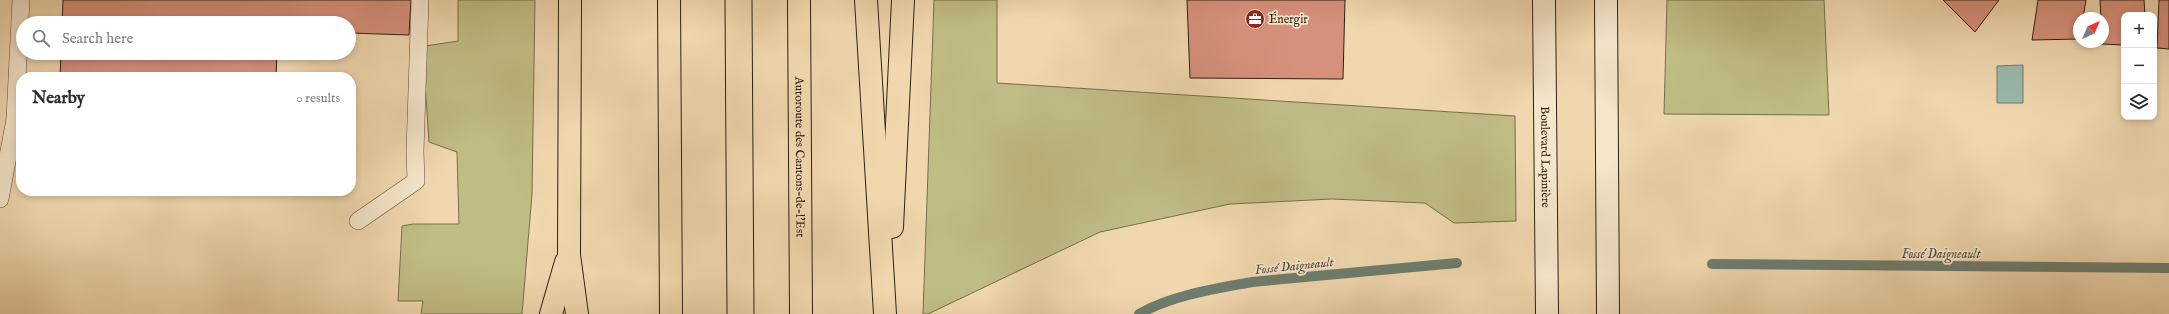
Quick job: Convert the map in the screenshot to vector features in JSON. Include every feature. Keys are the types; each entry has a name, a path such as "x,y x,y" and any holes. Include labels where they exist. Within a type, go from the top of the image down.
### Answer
{"highway":[{"path":"570,0 568,255 577,314"},
{"path":"669,0 671,314"},
{"name":"Autoroute des Cantons-de-l'Est","path":"799,0 801,314"},
{"path":"866,0 886,314"},
{"path":"886,314 903,0"},
{"path":"551,314 568,255"}],"main road":[{"name":"Boulevard Lapinière","path":"1544,0 1547,314"},
{"path":"1606,0 1608,314"}],"lane":[{"path":"20,16 21,0"},
{"path":"358,221 416,181 420,0"},
{"path":"17,72 18,60"},
{"path":"0,199 15,119 16,99"}],"shaded area":[{"path":"458,0 535,0 532,194 522,314 421,314 423,301 398,301 402,226 413,224 459,224 457,152 429,142 423,53 425,46 458,41"},
{"path":"934,0 997,0 997,83 1515,116 1516,221 1454,223 1425,203 1332,199 1230,204 1100,232 928,314 923,314"},
{"path":"1667,0 1824,0 1829,115 1664,114"},
{"path":"2023,65 2023,103 1997,103 1997,66"}],"building":[{"path":"63,0 411,0 409,35 356,33 356,16 62,16"},
{"path":"1187,0 1345,0 1343,79 1190,78"},
{"path":"1943,0 1999,0 1975,32"},
{"path":"2038,0 2086,0 2084,12 2073,12 2073,39 2032,40"},
{"path":"2100,0 2144,0 2145,12 2121,12 2121,45 2109,44 2109,12 2101,12"},
{"path":"2159,0 2169,0 2169,49 2157,48"},
{"path":"61,60 277,60 276,72 60,72"}],"waterway":[{"name":"Fossé Daigneault","path":"1139,314 1152,307 1180,297 1252,282 1457,263"},
{"name":"Fossé Daigneault","path":"1712,264 2169,268"}],"tram line":[{"path":"725,0 727,314"},
{"path":"752,0 754,314"}],"place":[{"name":"Énergir","path":"1255,19"}]}
